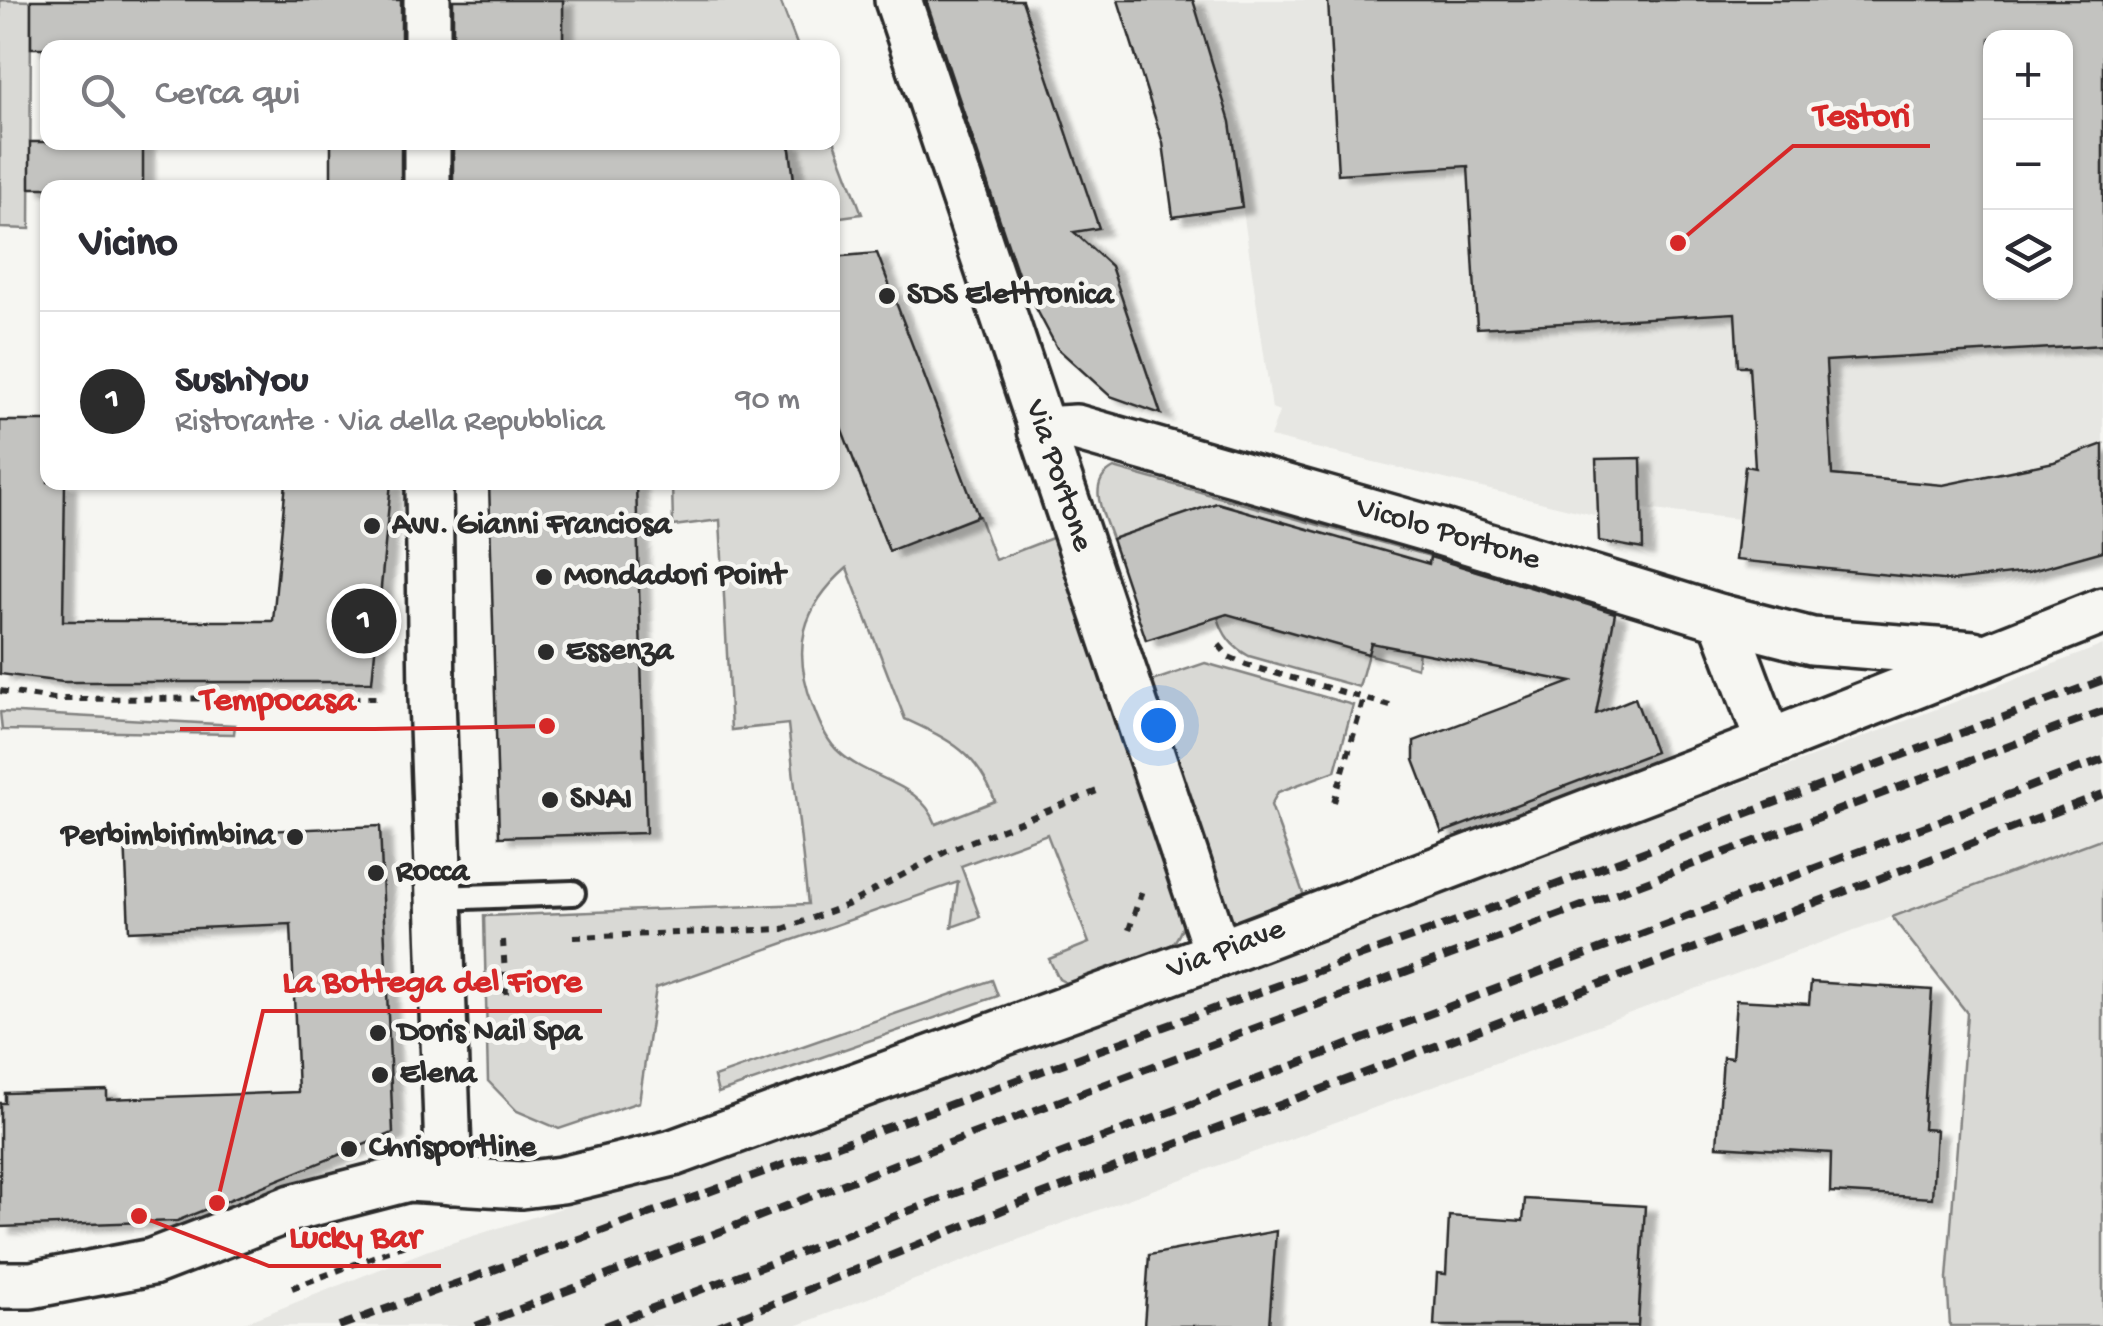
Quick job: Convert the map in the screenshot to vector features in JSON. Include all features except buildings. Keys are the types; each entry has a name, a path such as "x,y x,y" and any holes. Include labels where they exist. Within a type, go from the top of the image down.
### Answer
{"street":[{"path":"427,0 427,40"},
{"name":"Via Portone","path":"898,0 1218,954"},
{"path":"427,150 427,180"},
{"name":"Vicolo Portone","path":"1042,430 1076,428 1812,641 1989,655"},
{"path":"430,490 432,698 448,1180"},
{"name":"Via Piave","path":"10,1290 152,1262 292,1208 408,1178 521,1184 562,1180 673,1153 1218,954 2103,611"},
{"path":"1722,618 1769,743"}],"lane":[{"path":"439,898 573,892"}],"path":[{"path":"1219,644 1229,657 1246,665 1390,706"},
{"path":"0,692 54,698 432,698"},
{"path":"1334,802 1364,698"},
{"path":"559,938 783,930 847,905 947,850 1097,790"},
{"path":"490,940 522,939"},
{"path":"503,940 506,994"},
{"path":"292,1288 410,1244"}],"shaded area":[{"path":"0,0 31,1 30,229 0,228"},
{"path":"563,0 780,0 795,40 563,40"},
{"path":"1193,0 2103,0 2103,550 2028,572 1952,581 1735,560 1739,519 1643,509 1643,549 1599,541 1598,516 1270,437 1279,412 1272,409 1230,122"},
{"path":"790,150 838,150 862,214 840,217 840,180 794,180"},
{"path":"840,423 889,550 979,516 995,560 1060,535 1185,915 1171,946 1144,965 1076,988 1059,979 1049,959 1089,943 1047,834 961,866 980,917 952,927 958,882 656,988 639,1102 559,1129 517,1111 488,1081 484,916 808,904 788,724 731,730 720,520 673,526 672,490 840,490","holes":["847,568 905,719 936,734 980,770 995,801 936,824 918,799 851,762 827,737 806,685 802,648 811,614"]},
{"path":"1114,468 1430,556 1417,668 1368,654 1359,687 1249,656 1229,640 1218,617 1395,555 1217,503 1112,539 1101,510 1099,491 1105,474"},
{"path":"2103,645 2103,838 1020,1239 796,1326 236,1326 426,1251 747,1149 1793,764"},
{"path":"1205,663 1353,705 1335,771 1278,792 1271,805 1308,907 1240,928 1227,923 1143,684"},
{"path":"0,712 235,725 234,734 2,730"},
{"path":"2103,838 2103,1326 1950,1326 1947,1279 1967,1013 1892,917"},
{"path":"992,980 998,996 718,1093 714,1077"}],"railway":[{"path":"339,1326 1547,888 2103,680"},
{"path":"476,1326 996,1125 2103,711"},
{"path":"605,1326 2103,759"},
{"path":"718,1326 1020,1203 2103,794"}],"place":[{"name":"Testori","path":"1678,243"},
{"name":"SDS Elettronica","path":"887,296"},
{"name":"Avv. Gianni Franciosa","path":"372,526"},
{"name":"Mondadori Point","path":"544,577"},
{"name":"SushiYou","path":"364,621"},
{"name":"Essenza","path":"546,652"},
{"name":"Tempocasa","path":"547,726"},
{"name":"SNAI","path":"550,800"},
{"name":"Perbimbirimbina","path":"295,837"},
{"name":"Rocca","path":"376,873"},
{"name":"Doris Nail Spa","path":"378,1033"},
{"name":"Elena","path":"380,1075"},
{"name":"Chrisportline","path":"349,1149"},
{"name":"La Bottega del Fiore","path":"217,1203"},
{"name":"Lucky Bar","path":"139,1216"}]}
